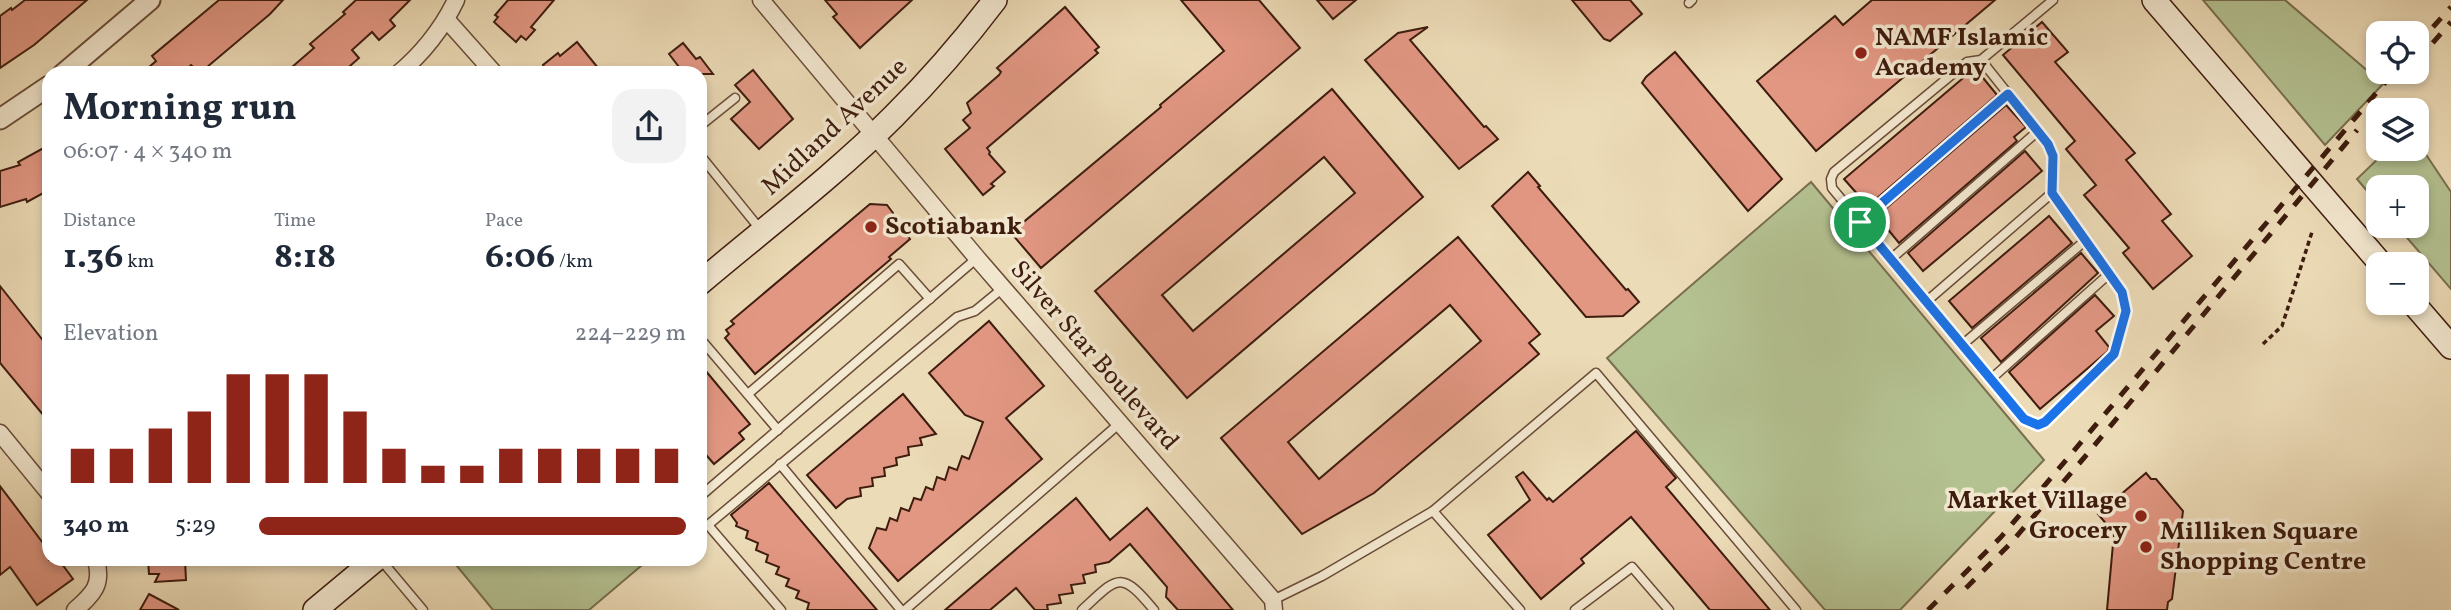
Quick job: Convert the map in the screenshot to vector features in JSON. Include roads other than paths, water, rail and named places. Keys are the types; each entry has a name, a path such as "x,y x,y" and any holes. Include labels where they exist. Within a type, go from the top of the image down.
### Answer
{"main road":[{"name":"Midland Avenue","path":"707,277 874,135 957,49 995,0"},
{"path":"2154,0 2371,252"},
{"path":"2423,315 2451,347"},
{"path":"314,610 367,566"}],"street":[{"path":"72,66 150,0"},
{"path":"406,66 428,45 456,0"},
{"name":"Silver Star Boulevard","path":"765,2 1003,289 1274,605"},
{"path":"446,19 488,66"},
{"path":"0,119 42,91"},
{"path":"0,433 42,484"},
{"path":"75,610 90,598 97,587 100,572 98,566"}],"lane":[{"path":"1981,60 2048,144 2053,156 2052,193 2122,292 2126,311 2114,354 2045,422 2038,425 2024,419 1832,188 1831,179 1834,172 1967,62 1981,60 2053,0"},
{"path":"1860,222 2008,94"},
{"path":"707,120 735,98"},
{"path":"1891,259 2038,131"},
{"path":"707,164 762,231"},
{"path":"1927,301 2052,193"},
{"path":"1962,345 2086,240"},
{"path":"707,491 977,258"},
{"path":"748,394 899,264 930,299"},
{"path":"1991,379 2109,274"},
{"path":"781,610 708,525 957,317 975,311 1003,289"},
{"path":"707,346 778,430"},
{"path":"1274,605 1433,510 1596,373 1796,610"},
{"path":"780,464 903,610 1120,423"},
{"path":"1433,510 1520,610"},
{"path":"386,566 423,610"},
{"path":"1575,610 1632,567 1669,610"},
{"path":"1082,610 1110,584 1123,582 1134,586 1154,610"}],"railway":[{"path":"2433,27 2451,7"},
{"path":"2429,47 2451,22"},
{"path":"1928,610 2001,537 2384,84"},
{"path":"1966,588 2009,545 2083,459 2357,130"}],"place":[{"name":"NAMF Islamic Academy","path":"1861,53"},
{"name":"Scotiabank","path":"871,227"},
{"name":"Market Village Grocery","path":"2141,516"},
{"name":"Milliken Square Shopping Centre","path":"2146,547"}]}
